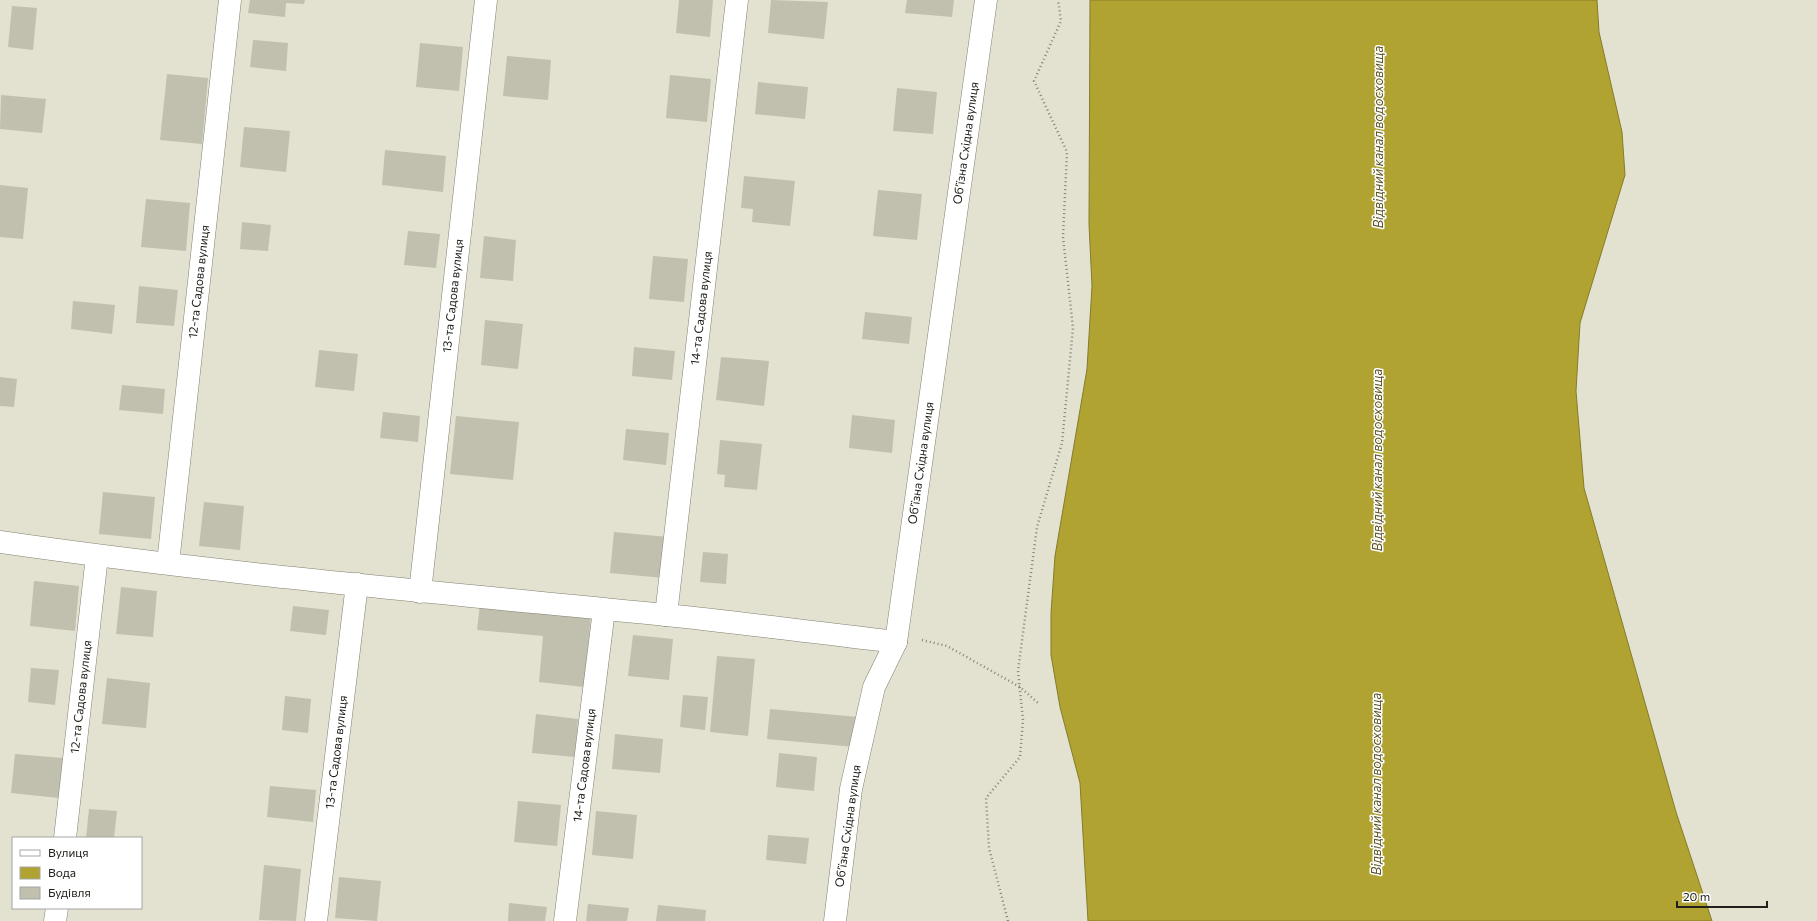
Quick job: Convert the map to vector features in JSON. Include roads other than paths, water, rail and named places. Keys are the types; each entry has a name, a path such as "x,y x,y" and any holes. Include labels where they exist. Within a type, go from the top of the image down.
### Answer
{"street":[{"name":"12-та Садова вулиця","path":"168,564 230,0"},
{"name":"13-та Садова вулиця","path":"420,592 486,0"},
{"name":"14-та Садова вулиця","path":"666,615 737,0"},
{"name":"Обʼїзна Східна вулиця","path":"835,921 850,789 874,688 896,638 986,0"},
{"path":"0,542 96,556 420,592 896,638"},
{"name":"12-та Садова вулиця","path":"64,837 96,556"},
{"name":"13-та Садова вулиця","path":"316,921 357,584"},
{"name":"14-та Садова вулиця","path":"565,921 604,610"},
{"path":"55,921 57,909"}],"water":[{"name":"Відвідний канал водосховища","path":"1090,0 1597,0 1599,32 1622,132 1625,175 1580,323 1576,391 1584,488 1676,812 1712,921 1088,921 1080,783 1060,707 1051,655 1051,613 1055,556 1087,369 1092,286 1089,224"}]}
